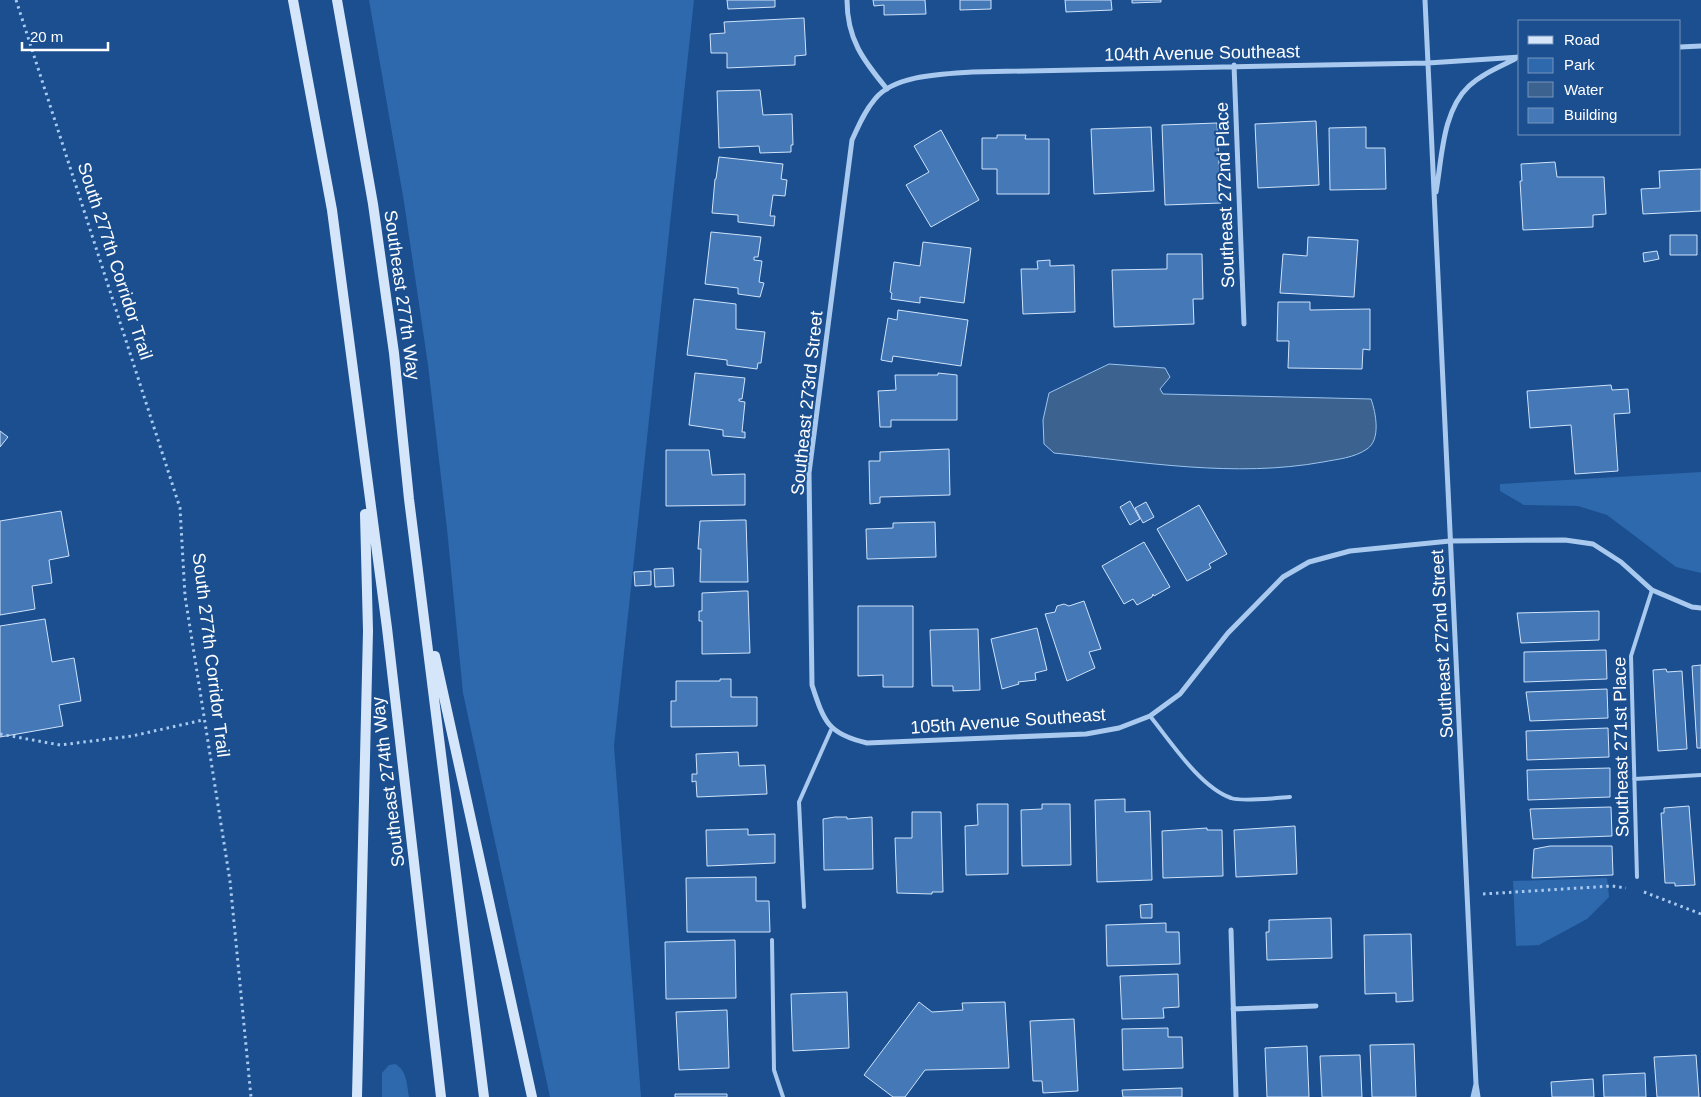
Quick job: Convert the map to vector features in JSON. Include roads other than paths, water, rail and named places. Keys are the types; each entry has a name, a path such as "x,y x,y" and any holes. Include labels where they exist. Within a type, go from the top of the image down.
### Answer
{"main road":[{"path":"292,0 332,210 364,463 368,630 357,1097"},
{"name":"Southeast 277th Way","path":"337,0 373,204 389,316 421,596"},
{"name":"Southeast 274th Way","path":"364,463 388,638 441,1097"},
{"path":"421,596 484,1097"},
{"path":"421,596 532,1097"}],"street":[{"path":"847,0 852,37 864,61 888,89"},
{"name":"Southeast 272nd Street","path":"1425,0 1478,1097"},
{"path":"1681,47 1701,46"},
{"name":"104th Avenue Southeast","path":"888,89 929,75 946,74 1234,65 1428,63 1518,57"},
{"name":"Southeast 272nd Street","path":"1435,202 1448,126 1458,99 1469,86 1491,71 1518,58"},
{"name":"Southeast 272nd Place","path":"1234,65 1244,324"},
{"name":"Southeast 273rd Street","path":"831,730 819,706 812,685 809,473 852,140 863,116 876,98 888,89"},
{"name":"105th Avenue Southeast","path":"831,730 848,739 867,743 1086,734 1119,728 1150,716 1180,694 1228,633 1283,577 1309,562 1350,551 1450,541 1565,540 1593,544 1621,562 1652,590 1692,607 1701,608"},
{"path":"1231,930 1236,1097"},
{"path":"1233,1009 1316,1006"},
{"name":"Southeast 272nd Street","path":"1473,1097 1476,1084"}],"lane":[{"name":"Southeast 271st Place","path":"1637,877 1631,656 1652,590"},
{"path":"1150,716 1196,772 1210,785 1232,799 1290,798"},
{"path":"804,907 799,802 831,730"},
{"path":"1634,779 1701,775"},
{"path":"772,940 774,1070 783,1097"}],"water":[{"path":"1109,364 1165,368 1170,377 1160,389 1163,394 1371,399 1376,419 1376,433 1371,445 1357,454 1346,458 1290,467 1223,469 1189,467 1054,453 1044,444 1043,420 1049,393"}]}
